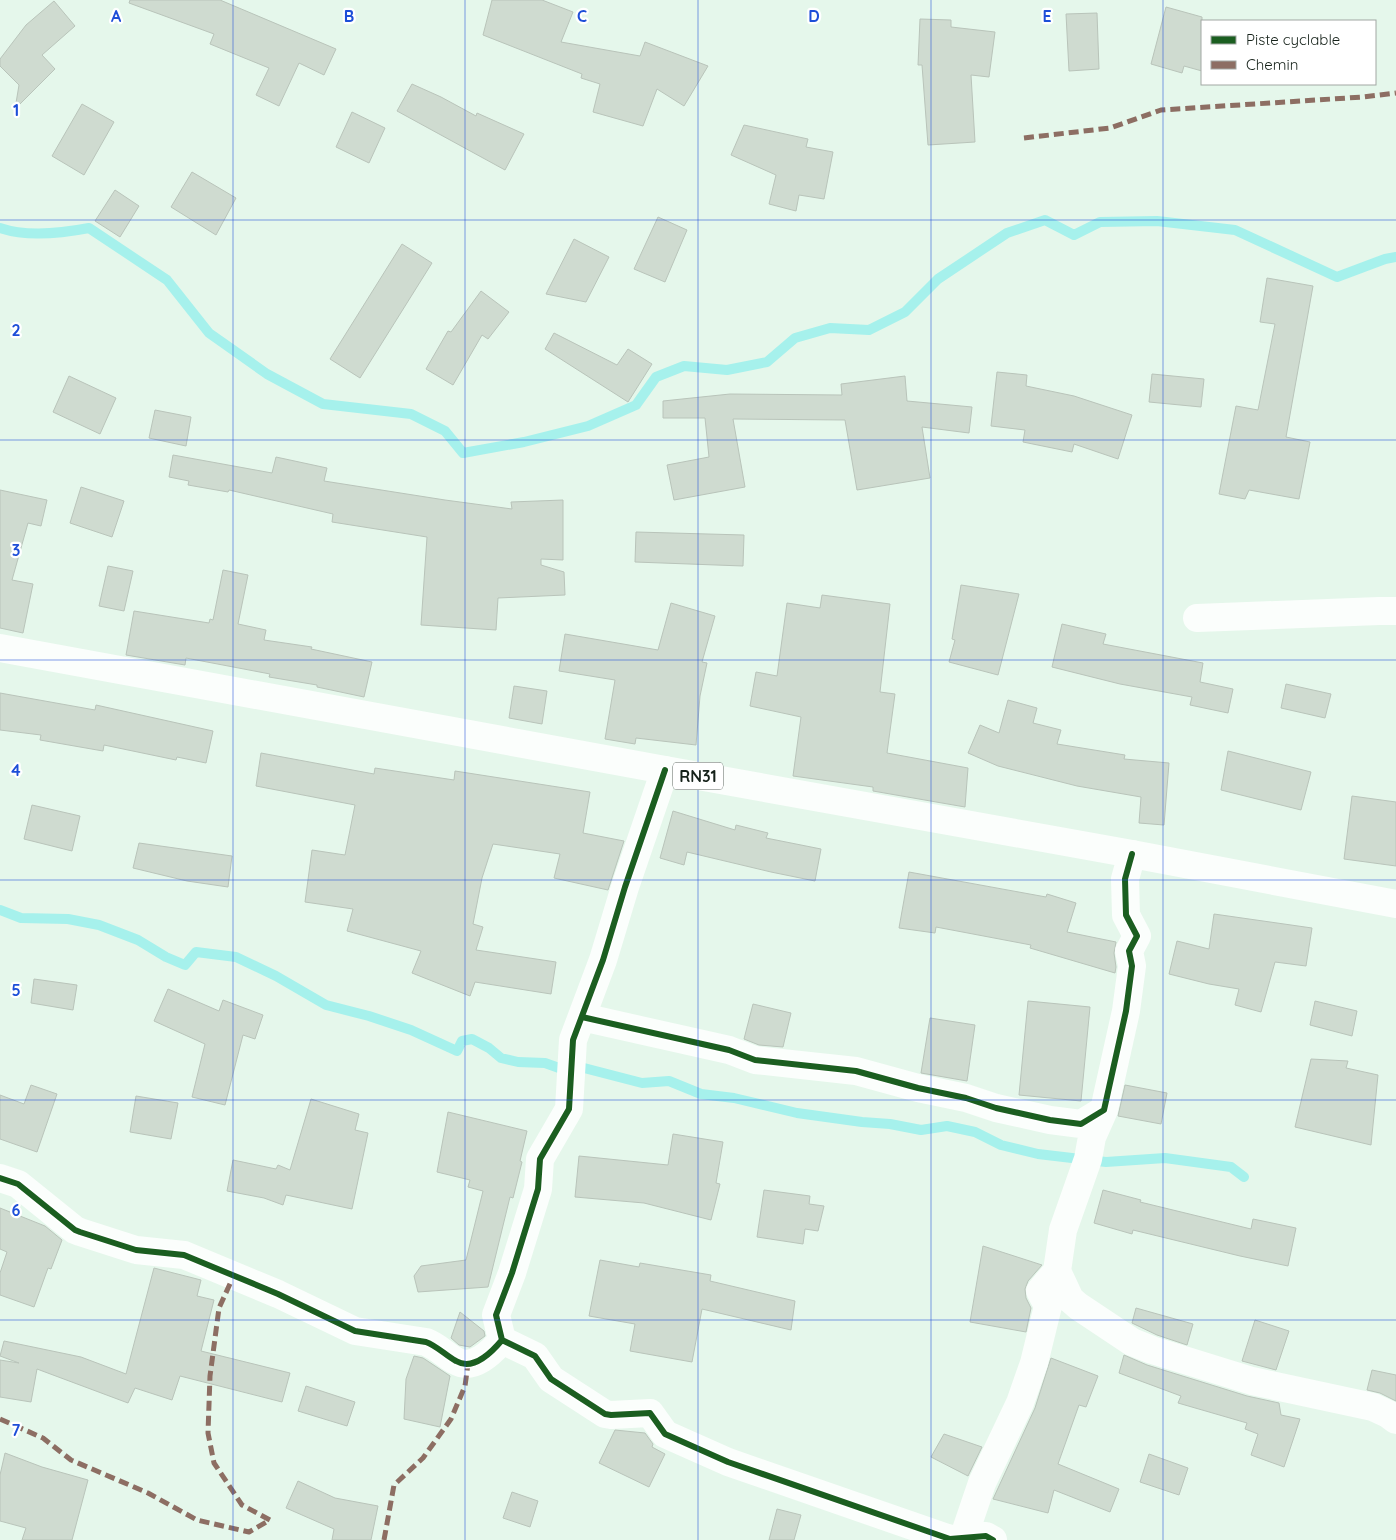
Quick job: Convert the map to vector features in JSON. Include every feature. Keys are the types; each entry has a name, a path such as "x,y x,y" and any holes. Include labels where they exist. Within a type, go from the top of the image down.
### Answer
{"street":[{"path":"1196,618 1396,611"},
{"name":"RN31","path":"0,648 1132,854 1396,904"},
{"path":"502,1340 496,1315 512,1273 538,1189 540,1159 569,1109 573,1040 603,960 625,887 665,770"},
{"path":"1132,854 1124,879 1126,915 1137,936 1129,951 1132,966 1126,1010 1104,1110 1092,1137 1088,1159 1063,1230 1058,1271 1070,1299 1132,1342 1152,1350 1252,1381 1373,1407 1396,1420"},
{"path":"582,1017 720,1047 755,1060 856,1071 918,1088 966,1098 996,1108 1050,1120 1081,1124 1104,1110"},
{"path":"0,1178 18,1184 74,1230 136,1250 184,1255 278,1294 355,1331 426,1342 462,1364 468,1364 488,1355 502,1340"},
{"path":"963,1539 982,1483 1020,1403 1034,1363 1048,1306 1040,1291 1058,1271"},
{"path":"502,1340 535,1356 551,1379 605,1414 650,1412 665,1434 728,1462 950,1539 986,1536 992,1540"}],"building":[{"path":"130,0 220,0 336,49 324,75 299,63 279,106 256,95 269,68 210,44 214,34 129,3"},
{"path":"492,0 542,0 573,12 561,42 640,56 645,42 708,66 684,106 657,89 643,126 593,112 600,84 581,78 582,74 483,35"},
{"path":"54,1 75,26 42,55 55,69 15,109 19,85 0,66 0,59 26,25"},
{"path":"1166,7 1202,17 1201,71 1184,66 1182,73 1151,64"},
{"path":"1097,13 1099,69 1069,71 1066,14"},
{"path":"920,19 951,20 951,27 995,32 989,77 971,75 975,142 928,145 922,65 918,65"},
{"path":"412,84 476,116 477,113 524,134 505,170 397,111"},
{"path":"82,104 114,122 84,175 52,156"},
{"path":"352,112 385,128 369,163 336,147"},
{"path":"744,125 808,139 806,147 833,152 824,199 799,195 796,211 769,204 776,175 731,155"},
{"path":"192,172 236,198 216,235 171,207"},
{"path":"115,190 139,206 120,237 95,221"},
{"path":"658,217 687,230 665,282 634,269"},
{"path":"574,239 609,257 586,302 546,294"},
{"path":"402,244 432,263 360,378 330,359"},
{"path":"1267,278 1313,286 1286,437 1310,442 1299,499 1249,490 1245,499 1219,494 1236,406 1258,410 1275,324 1260,322"},
{"path":"481,291 509,312 488,339 482,335 453,385 426,369 448,331 451,332"},
{"path":"554,333 617,365 628,349 652,364 628,402 545,349"},
{"path":"997,372 1027,375 1026,386 1074,396 1132,415 1118,459 1074,444 1072,452 1023,442 1025,430 991,426"},
{"path":"1152,374 1204,379 1201,407 1149,402"},
{"path":"69,376 116,398 100,434 53,412"},
{"path":"905,376 907,401 972,407 969,433 922,427 930,478 857,490 845,420 733,419 745,487 674,500 667,465 709,457 705,418 663,418 663,401 730,394 842,395 841,384"},
{"path":"155,410 191,417 186,446 149,438"},
{"path":"173,455 272,473 276,457 327,468 324,481 512,509 511,502 563,500 563,560 541,559 541,565 564,572 565,595 498,598 496,630 421,625 427,537 332,522 333,514 229,490 228,492 188,485 189,481 169,477"},
{"path":"81,487 124,501 112,537 70,523"},
{"path":"0,490 47,500 41,526 28,523 12,580 33,584 23,633 0,628"},
{"path":"636,532 744,535 743,566 635,562"},
{"path":"108,566 133,571 124,611 99,606"},
{"path":"223,570 248,575 238,624 266,630 264,640 312,647 311,649 372,662 364,697 317,687 317,685 269,677 270,674 186,658 185,665 126,655 134,611 209,623 210,619 213,620"},
{"path":"961,585 1019,594 998,675 949,662 955,640 952,639"},
{"path":"822,595 890,604 880,692 895,694 887,753 968,768 965,807 873,791 873,787 793,776 801,717 750,706 756,672 777,676 787,603 820,608"},
{"path":"671,603 715,616 702,662 707,663 700,696 696,745 636,738 635,744 605,739 615,680 559,671 565,634 658,650"},
{"path":"1062,624 1106,634 1103,644 1203,663 1200,682 1233,689 1228,713 1190,705 1192,697 1120,684 1052,667"},
{"path":"1286,684 1331,694 1325,718 1281,708"},
{"path":"514,686 547,691 542,724 509,718"},
{"path":"0,693 95,710 96,705 213,731 206,763 177,757 176,760 104,745 103,751 40,740 41,735 0,730"},
{"path":"1008,700 1037,708 1033,723 1061,730 1057,744 1125,755 1124,759 1169,763 1164,825 1139,823 1141,797 1077,786 998,766 968,753 980,725 999,733"},
{"path":"1228,751 1311,772 1301,810 1221,790"},
{"path":"261,753 374,774 375,768 454,780 455,771 590,792 583,833 624,841 608,890 554,878 560,854 493,844 482,878 473,924 483,927 476,950 556,962 551,994 475,982 470,996 412,973 421,951 347,931 353,909 305,902 312,850 345,855 355,805 256,786"},
{"path":"1352,796 1396,802 1396,866 1344,859"},
{"path":"32,805 80,816 72,851 24,839"},
{"path":"673,811 735,830 736,825 768,833 766,838 821,849 815,881 687,852 684,865 660,858"},
{"path":"139,843 232,856 228,887 187,881 133,868"},
{"path":"909,872 1046,897 1047,894 1076,903 1067,932 1116,942 1114,953 1115,973 1030,948 1031,945 936,927 935,933 899,928"},
{"path":"1214,914 1312,928 1306,966 1275,962 1261,1012 1235,1005 1239,989 1169,974 1177,941 1209,949"},
{"path":"34,979 77,985 73,1010 31,1003"},
{"path":"168,989 219,1011 223,1000 263,1015 255,1039 243,1035 225,1105 192,1097 205,1044 154,1021"},
{"path":"1028,1001 1090,1007 1081,1101 1019,1095"},
{"path":"1315,1001 1357,1011 1352,1036 1310,1025"},
{"path":"753,1004 791,1013 783,1047 759,1045 744,1039"},
{"path":"930,1018 975,1025 967,1081 921,1073"},
{"path":"1311,1059 1348,1061 1346,1068 1378,1075 1371,1145 1295,1127"},
{"path":"31,1085 57,1094 37,1152 0,1139 0,1095 24,1104"},
{"path":"1125,1085 1167,1093 1161,1124 1118,1116"},
{"path":"136,1096 178,1103 171,1139 130,1132"},
{"path":"311,1099 359,1114 355,1130 368,1133 352,1209 286,1195 283,1205 264,1198 227,1191 233,1160 276,1169 278,1165 290,1170"},
{"path":"448,1112 527,1131 520,1161 522,1162 513,1198 510,1197 488,1287 418,1292 414,1276 421,1266 466,1260 483,1191 468,1187 470,1180 437,1172"},
{"path":"673,1134 723,1142 716,1183 720,1184 711,1220 644,1203 575,1197 579,1156 668,1165"},
{"path":"764,1190 810,1196 809,1204 824,1206 818,1231 805,1229 803,1244 757,1237"},
{"path":"1103,1190 1141,1200 1140,1202 1251,1229 1253,1219 1296,1228 1288,1266 1133,1230 1132,1234 1094,1223"},
{"path":"0,1208 45,1226 62,1240 51,1269 48,1268 34,1307 0,1295 0,1273 7,1252 0,1249"},
{"path":"983,1246 1042,1265 1028,1281 1025,1289 1026,1298 1031,1308 1026,1332 970,1322"},
{"path":"600,1260 639,1267 640,1263 711,1275 710,1281 795,1301 791,1330 702,1309 692,1362 630,1351 635,1324 589,1316"},
{"path":"154,1268 201,1280 197,1296 214,1300 201,1351 290,1373 282,1402 180,1376 172,1400 135,1388 128,1403 37,1369 31,1402 0,1397 0,1360 19,1363 0,1356 4,1341 81,1357 126,1374"},
{"path":"1136,1308 1193,1324 1187,1345 1157,1335 1132,1323"},
{"path":"460,1312 484,1331 485,1336 470,1347 459,1345 451,1338"},
{"path":"1255,1320 1289,1331 1276,1370 1242,1361"},
{"path":"1124,1355 1147,1365 1247,1396 1279,1403 1281,1415 1300,1419 1284,1467 1251,1455 1258,1434 1245,1429 1247,1423 1178,1403 1181,1396 1119,1373"},
{"path":"414,1356 423,1358 450,1376 440,1427 404,1419 406,1379"},
{"path":"1051,1358 1098,1376 1086,1407 1079,1405 1058,1464 1119,1489 1110,1512 1054,1490 1048,1513 993,1499 1035,1408"},
{"path":"1372,1370 1396,1375 1396,1401 1380,1393 1367,1390"},
{"path":"306,1386 355,1402 347,1426 298,1411"},
{"path":"615,1430 645,1433 653,1444 652,1447 665,1454 649,1487 599,1463"},
{"path":"944,1434 982,1447 968,1476 931,1457"},
{"path":"5,1453 42,1467 88,1480 72,1540 22,1540 26,1528 0,1521 0,1475"},
{"path":"1149,1454 1188,1468 1179,1495 1140,1482"},
{"path":"298,1481 335,1498 378,1506 371,1540 332,1540 334,1529 286,1508"},
{"path":"512,1492 538,1501 530,1527 503,1518"},
{"path":"777,1509 801,1515 794,1540 769,1540"}],"waterway":[{"path":"0,228 33,233 56,233 89,228 167,280 209,333 267,374 323,404 411,414 445,431 463,453 524,442 588,426 636,405 656,377 684,366 727,370 767,362 795,338 830,328 869,330 905,312 938,279 1007,233 1045,220 1074,235 1100,222 1157,221 1235,230 1337,277 1385,259 1396,257"},
{"path":"0,910 21,918 68,919 99,925 138,940 166,957 185,965 196,952 236,957 276,976 326,1005 369,1016 411,1030 457,1051 462,1041 472,1039 489,1048 501,1058 518,1062 545,1063 559,1068"},
{"path":"584,1068 642,1083 669,1081 701,1094 734,1098 797,1113 890,1124 921,1130 947,1126 975,1132 1001,1145 1038,1154 1106,1162 1165,1158 1231,1167 1244,1177"}],"marked path":[{"path":"1024,138 1110,128 1161,110 1363,97 1396,93"},
{"path":"0,1419 43,1438 71,1460 148,1493 197,1520 249,1532 270,1520 242,1505 214,1463 208,1433 210,1376 219,1308 234,1275"},
{"path":"384,1540 394,1485 423,1458 451,1419 465,1386 468,1364"}],"cycle path":[{"path":"0,1178 18,1184 80,1232 136,1250 184,1255 278,1294 355,1331 426,1342 462,1363 469,1364 482,1359 502,1340 496,1315 512,1273 538,1189 540,1159 569,1109 573,1040 603,960 625,887 665,770"},
{"path":"582,1017 729,1050 755,1060 856,1071 918,1088 966,1098 996,1108 1050,1120 1081,1124 1104,1110 1126,1011 1132,966 1129,951 1137,936 1126,915 1125,879 1132,854"},
{"path":"502,1340 535,1356 551,1379 605,1414 650,1413 665,1434 728,1462 950,1539 986,1536 993,1540"}]}
